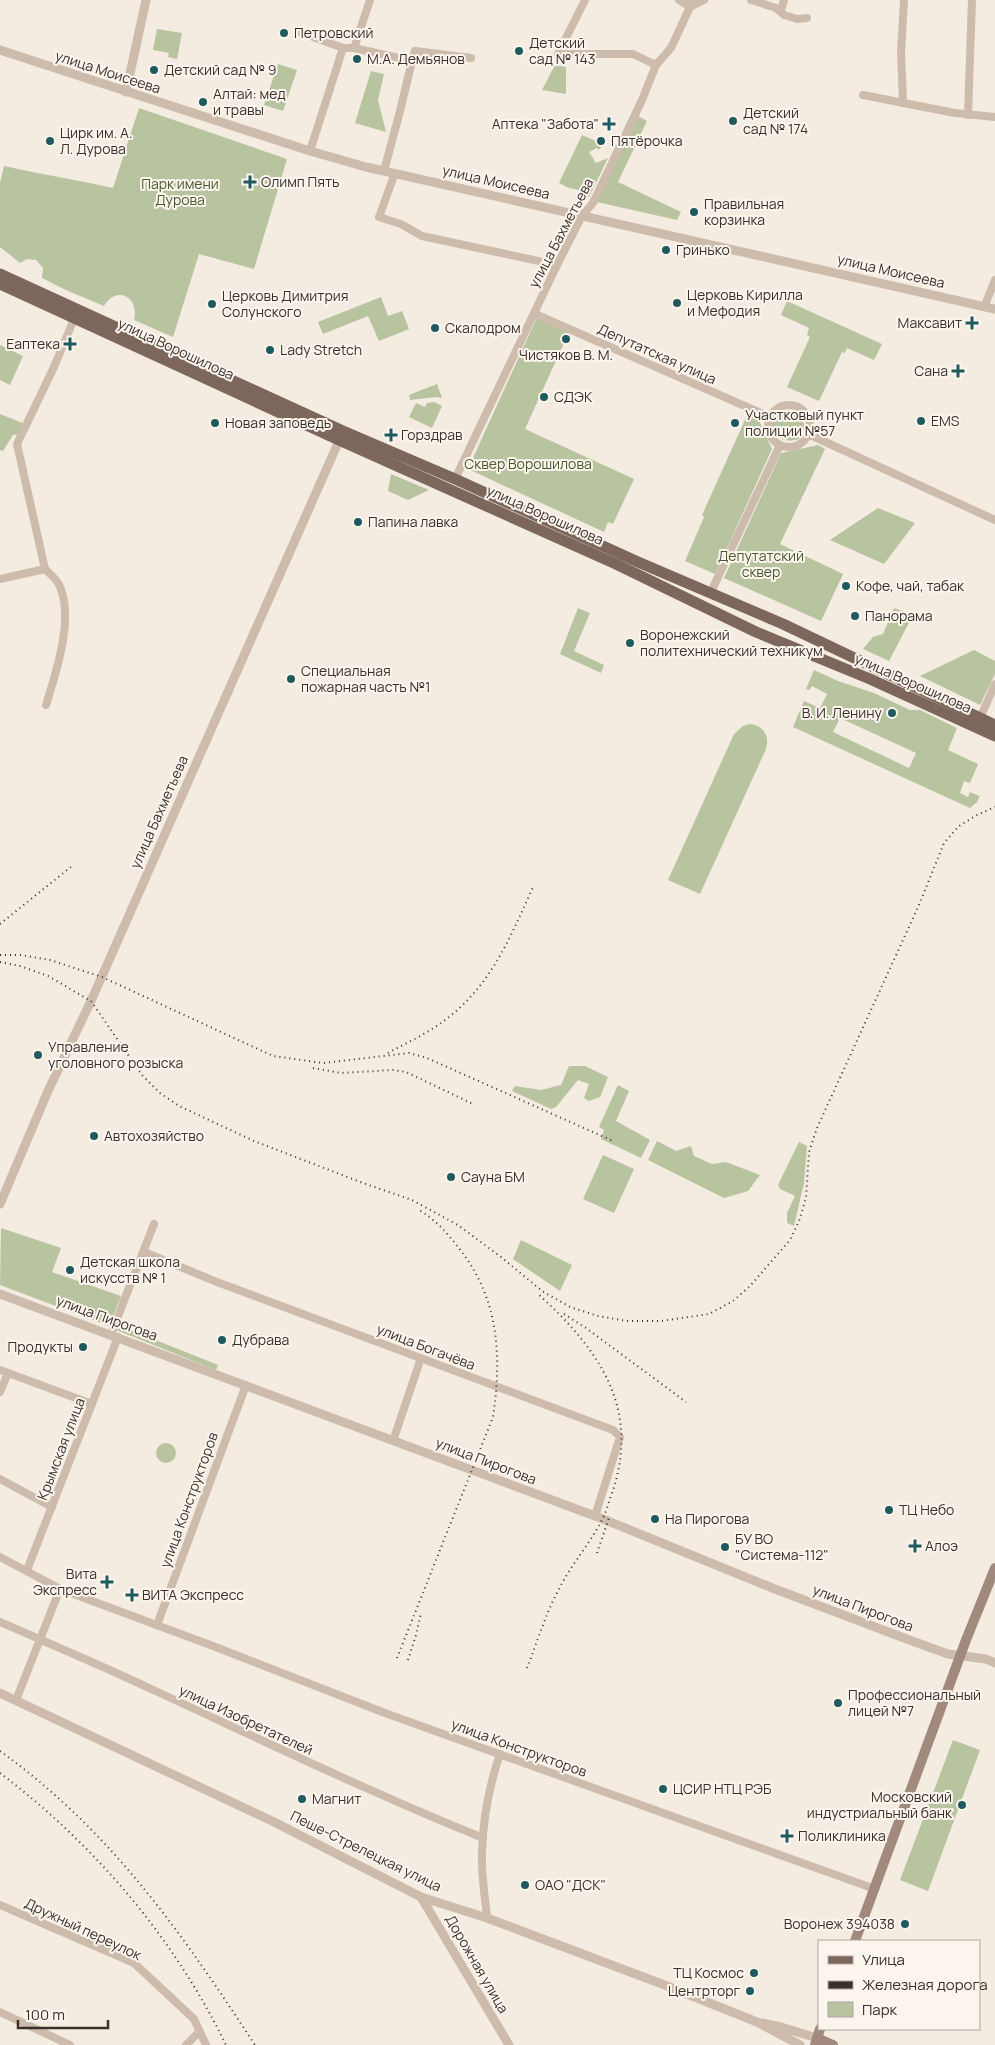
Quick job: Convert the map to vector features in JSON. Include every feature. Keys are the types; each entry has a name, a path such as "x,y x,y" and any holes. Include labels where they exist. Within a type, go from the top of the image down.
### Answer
{"main road":[{"path":"0,269 15,281"},
{"name":"улица Ворошилова","path":"0,274 750,629 834,666 870,679 995,736"},
{"name":"улица Ворошилова","path":"0,284 74,319 341,436 455,479 710,594 757,613 995,725"},
{"path":"750,629 757,613"},
{"path":"855,1940 960,1656 995,1568"},
{"name":"Пеше-Стрелецкая улица","path":"818,2037 833,2045"}],"street":[{"path":"126,92 146,0"},
{"path":"354,48 370,0"},
{"path":"585,0 558,54 633,54 656,65"},
{"path":"679,0 690,3 704,0"},
{"path":"756,0 781,10 784,15 797,19 808,18"},
{"path":"781,10 784,0"},
{"path":"903,103 901,52 904,0"},
{"path":"968,115 972,0"},
{"name":"улица Бахметьева","path":"455,479 557,265 582,216 593,203 642,100 656,65 671,48 690,3"},
{"path":"297,32 343,48 354,48 412,60"},
{"path":"310,151 343,48"},
{"name":"улица Моисеева","path":"0,50 310,151 384,171 995,309"},
{"path":"384,171 415,51 471,58"},
{"path":"864,95 968,115 995,117"},
{"path":"395,173 379,217 401,224 422,236 557,265"},
{"path":"984,307 995,280"},
{"name":"Депутатская улица","path":"535,314 770,417"},
{"path":"46,705 59,665 65,608 60,585 45,569 16,444 54,367 74,319"},
{"path":"784,406 797,407 806,415 809,421 808,434 799,444 793,446 780,445 774,441 768,430 770,417 773,412 784,406"},
{"path":"808,434 995,520"},
{"name":"улица Бахметьева","path":"0,1204 48,1091 95,993 341,436"},
{"path":"710,594 780,445"},
{"path":"0,579 45,569"},
{"path":"980,718 995,684"},
{"name":"Крымская улица","path":"27,1570 92,1404 154,1224"},
{"name":"улица Богачёва","path":"144,1252 217,1282 613,1430 620,1437 595,1516"},
{"name":"улица Пирогова","path":"0,1294 595,1516 775,1589 948,1654 986,1659 995,1663"},
{"path":"393,1440 421,1358"},
{"path":"0,1370 92,1404"},
{"path":"0,1392 8,1373"},
{"name":"улица Конструкторов","path":"156,1624 246,1385"},
{"path":"0,1479 52,1507"},
{"name":"улица Конструкторов","path":"0,1557 60,1589 156,1624 377,1710 875,1889"},
{"path":"16,1700 60,1589"},
{"name":"улица Изобретателей","path":"0,1622 147,1687 296,1758 483,1838"},
{"name":"Пеше-Стрелецкая улица","path":"0,1693 272,1821 421,1897 487,1918 757,2022 800,2045"},
{"path":"487,1918 482,1854 483,1838 488,1796 500,1754"},
{"name":"Дорожная улица","path":"421,1897 509,2045"},
{"name":"Дружный переулок","path":"0,1905 134,1963 194,2019 206,2045"},
{"path":"0,2012 70,2045"},
{"name":"Пеше-Стрелецкая улица","path":"757,2022 818,2037"},
{"path":"186,2045 199,2032"}],"green space":[{"path":"157,29 182,33 177,59 168,57 169,53 153,50"},
{"path":"278,64 297,70 283,111 264,105"},
{"path":"555,65 566,67 566,94 542,90"},
{"path":"371,71 384,74 378,100 386,132 355,123"},
{"name":"Парк имени Дурова","path":"139,108 287,159 254,269 199,254 173,337 134,320 134,305 126,296 115,296 104,306 42,278 43,268 36,260 27,259 20,263 0,247 0,183 4,166 113,188"},
{"path":"638,116 647,121 618,182 681,212 677,220 597,202"},
{"path":"582,135 603,144 599,150 597,148 589,152 596,163 608,158 589,197 578,194 579,190 559,183"},
{"path":"381,297 388,316 402,311 409,329 379,341 368,316 323,334 318,322"},
{"path":"787,301 882,344 874,360 847,348 845,353 842,352 819,401 787,387 810,337 807,335 809,328 781,315"},
{"name":"Сквер Ворошилова","path":"537,317 569,332 525,429 634,479 613,524 608,522 604,532 468,469"},
{"path":"0,345 23,356 10,385 0,380"},
{"path":"437,384 442,398 410,400 409,395"},
{"path":"434,402 442,406 432,428 409,417 416,403 425,407 427,403"},
{"path":"788,410 800,415 805,426 799,439 782,439 775,434 770,425 776,412"},
{"name":"Депутатский сквер","path":"749,411 756,414 772,449 715,574 685,561 704,517 702,515"},
{"path":"0,414 25,424 20,434 13,435 3,451 0,450"},
{"name":"Депутатский сквер","path":"818,445 825,449 780,544 843,574 821,621 724,578 781,453"},
{"path":"391,474 429,490 408,500 388,491"},
{"path":"878,508 915,523 884,564 830,540"},
{"path":"578,608 590,613 574,651 604,665 601,673 560,654"},
{"path":"894,608 913,615 889,661 863,649 873,637 883,634"},
{"path":"974,650 995,661 995,674 980,705 920,676"},
{"path":"814,670 838,681 874,693 910,710 920,710 957,728 948,750 978,764 970,783 964,781 960,793 968,797 970,792 980,796 977,802 970,808 793,727 804,701 820,708 827,694 812,686 809,690 806,689","holes":["840,718 916,753 909,768 833,732"]},
{"path":"749,724 762,729 767,739 766,749 700,894 668,880 734,734 743,726"},
{"path":"569,1066 585,1066 608,1077 600,1097 589,1101 584,1098 589,1084 578,1080 556,1107 551,1109 512,1091 515,1086 541,1090 561,1085"},
{"path":"618,1085 629,1091 616,1121 650,1140 641,1158 601,1139 604,1130 599,1127"},
{"path":"657,1141 676,1151 691,1146 694,1156 712,1164 726,1162 760,1175 748,1191 724,1198 648,1160"},
{"path":"799,1142 807,1146 804,1183 794,1226 787,1223 787,1213 795,1196 780,1189 778,1185"},
{"path":"603,1155 634,1169 614,1213 583,1199"},
{"path":"1,1228 61,1248 52,1272 121,1296 109,1326 0,1285"},
{"path":"521,1240 572,1265 560,1291 513,1259"},
{"path":"118,1325 218,1365 216,1370 116,1330"},
{"path":"166,1443 173,1446 176,1453 173,1460 166,1463 159,1460 156,1453 159,1446"},
{"path":"953,1740 980,1750 928,1891 900,1880"},
{"path":"98,1933 111,1939 119,1946 116,1953 94,1943"}],"railway":[{"path":"0,962 20,966 48,976 91,1001 142,1075 160,1093 179,1106 254,1141 412,1200 458,1225 542,1291 570,1307 598,1316 627,1321 661,1321 709,1314 733,1301 750,1286 790,1240 799,1221 806,1198 809,1152 817,1128 919,905 944,843 959,826 995,807"},
{"path":"0,924 72,866"},
{"path":"388,1053 432,1029 468,1000 482,983 505,946 534,885"},
{"path":"0,955 21,955 50,960 102,977 273,1056 323,1063 409,1053 427,1058 613,1141"},
{"path":"313,1068 341,1073 393,1070 406,1072 473,1104"},
{"path":"397,1658 493,1417 496,1394 497,1349 494,1328 482,1286 472,1266 454,1242 435,1222 419,1210"},
{"path":"527,1668 553,1600 605,1514 619,1465 621,1436 618,1409 609,1384 597,1360 580,1337 538,1294"},
{"path":"564,1314 586,1328 686,1402"},
{"path":"597,1553 609,1518"},
{"path":"408,1660 421,1613"},
{"path":"0,1751 40,1782 110,1849 171,1923 255,2045"},
{"path":"0,1773 68,1831 100,1862 129,1896 157,1931 182,1967 226,2045"}],"place":[{"name":"Петровский","path":"284,33"},
{"name":"Детский сад № 143","path":"519,51"},
{"name":"М.А. Демьянов","path":"357,59"},
{"name":"Детский сад № 9","path":"154,70"},
{"name":"Алтай: мед и травы","path":"203,102"},
{"name":"Детский сад № 174","path":"733,121"},
{"name":"Аптека \"Забота\"","path":"609,124"},
{"name":"Цирк им. А. Л. Дурова","path":"50,141"},
{"name":"Пятёрочка","path":"601,141"},
{"name":"Олимп Пять","path":"250,182"},
{"name":"Правильная корзинка","path":"694,212"},
{"name":"Гринько","path":"666,250"},
{"name":"Церковь Кирилла и Мефодия","path":"677,303"},
{"name":"Церковь Димитрия Солунского","path":"212,304"},
{"name":"Максавит","path":"972,323"},
{"name":"Скалодром","path":"435,328"},
{"name":"Чистяков В. М.","path":"566,339"},
{"name":"Еаптека","path":"70,344"},
{"name":"Lady Stretch","path":"270,350"},
{"name":"Сана","path":"958,371"},
{"name":"СДЭК","path":"544,397"},
{"name":"EMS","path":"921,421"},
{"name":"Новая заповедь","path":"215,423"},
{"name":"Участковый пункт полиции №57","path":"735,423"},
{"name":"Горздрав","path":"391,435"},
{"name":"Папина лавка","path":"358,522"},
{"name":"Кофе, чай, табак","path":"846,586"},
{"name":"Панорама","path":"855,616"},
{"name":"Воронежский политехнический техникум","path":"630,643"},
{"name":"Специальная пожарная часть №1","path":"291,679"},
{"name":"В. И. Ленину","path":"892,713"},
{"name":"Управление уголовного розыска","path":"38,1055"},
{"name":"Автохозяйство","path":"94,1136"},
{"name":"Сауна БМ","path":"451,1177"},
{"name":"Детская школа искусств № 1","path":"70,1270"},
{"name":"Дубрава","path":"222,1340"},
{"name":"Продукты","path":"83,1347"},
{"name":"ТЦ Небо","path":"889,1510"},
{"name":"На Пирогова","path":"655,1519"},
{"name":"Алоэ","path":"915,1546"},
{"name":"БУ ВО \"Система-112\"","path":"725,1547"},
{"name":"Вита Экспресс","path":"107,1582"},
{"name":"ВИТА Экспресс","path":"132,1595"},
{"name":"Профессиональный лицей №7","path":"838,1703"},
{"name":"ЦСИР НТЦ РЭБ","path":"663,1789"},
{"name":"Магнит","path":"302,1799"},
{"name":"Московский индустриальный банк","path":"962,1805"},
{"name":"Поликлиника","path":"787,1836"},
{"name":"ОАО \"ДСК\"","path":"525,1885"},
{"name":"Воронеж 394038","path":"905,1924"},
{"name":"ТЦ Космос","path":"754,1973"},
{"name":"Центрторг","path":"750,1991"}]}
